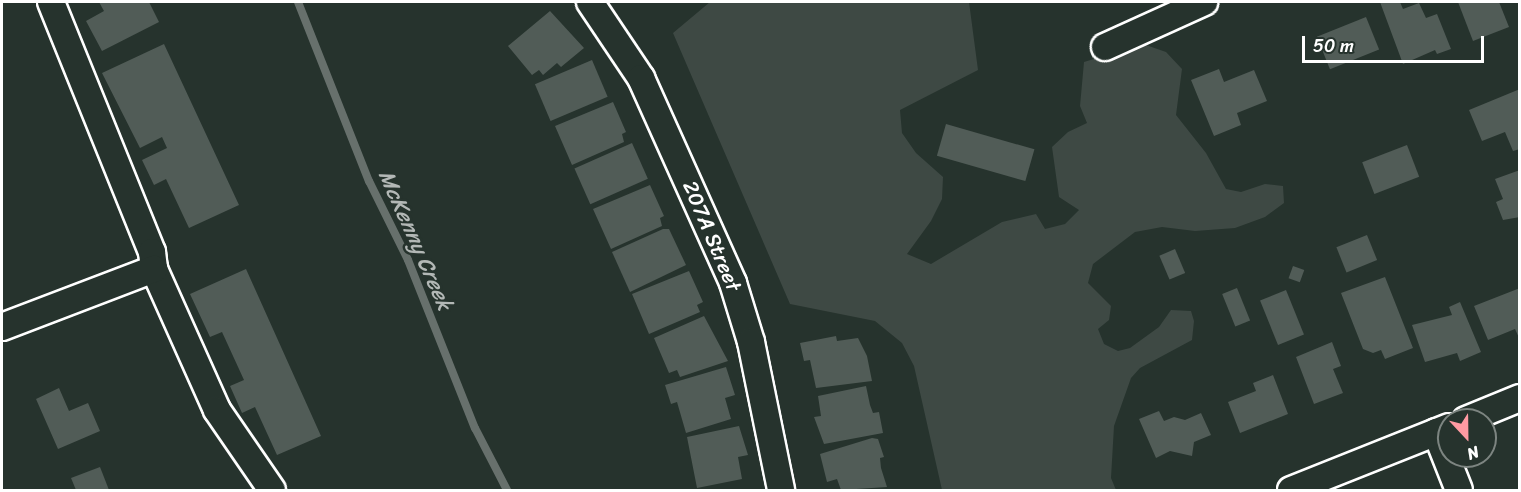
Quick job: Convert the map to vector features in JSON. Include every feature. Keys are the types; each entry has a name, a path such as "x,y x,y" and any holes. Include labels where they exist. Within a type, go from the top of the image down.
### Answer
{"street":[{"path":"51,2 152,252 154,269 217,410 272,490"},
{"name":"207A Street","path":"590,2 642,78 733,283 751,342 781,490"},
{"path":"1105,46 1204,2"},
{"path":"2,327 154,269"},
{"path":"1495,408 1520,398"},
{"path":"1291,490 1437,431"},
{"path":"1453,468 1459,490"}],"shaded area":[{"path":"710,2 969,2 978,70 900,110 902,133 916,153 943,177 942,199 931,221 907,254 931,264 1002,222 1036,214 1045,229 1065,224 1079,210 1059,197 1052,147 1068,132 1087,123 1080,106 1084,62 1143,44 1166,52 1182,69 1176,115 1206,153 1226,189 1241,192 1265,184 1283,186 1284,203 1265,217 1235,228 1195,231 1162,227 1135,232 1093,264 1088,283 1111,306 1109,320 1098,329 1104,344 1118,351 1130,348 1159,327 1171,310 1191,311 1194,321 1192,340 1140,368 1131,378 1114,426 1111,478 1116,490 942,490 914,366 902,343 875,321 790,304 673,33"}],"building":[{"path":"99,2 149,2 159,22 102,51 86,21 104,11"},
{"path":"1380,2 1400,2 1403,9 1419,3 1426,18 1437,14 1451,49 1437,54 1435,50 1403,64"},
{"path":"1458,2 1499,2 1509,27 1473,41"},
{"path":"550,11 584,48 561,67 557,63 543,75 539,70 532,75 508,46"},
{"path":"1366,17 1379,49 1330,69 1317,37"},
{"path":"164,44 239,205 189,228 166,179 154,185 142,160 167,148 162,137 140,148 102,73"},
{"path":"592,60 608,97 551,121 535,84"},
{"path":"1219,69 1224,82 1254,70 1267,101 1237,113 1241,125 1214,136 1191,80"},
{"path":"1520,89 1520,149 1513,151 1505,132 1482,141 1469,110"},
{"path":"613,102 626,132 622,134 624,142 572,165 555,126"},
{"path":"946,124 1034,149 1025,181 937,156"},
{"path":"632,143 648,179 590,204 574,169"},
{"path":"1407,145 1419,177 1374,194 1362,162"},
{"path":"1520,170 1520,217 1503,220 1496,202 1503,199 1495,179"},
{"path":"650,185 664,216 660,218 662,226 611,249 593,209"},
{"path":"663,229 669,229 686,265 630,292 612,252"},
{"path":"1367,235 1377,260 1347,272 1336,247"},
{"path":"1175,249 1185,273 1170,280 1159,256"},
{"path":"1293,266 1304,270 1300,282 1289,278"},
{"path":"246,269 321,436 277,455 255,407 242,413 230,386 244,380 222,332 210,337 190,294"},
{"path":"689,271 703,302 697,305 700,312 649,334 632,294"},
{"path":"1385,277 1413,348 1385,359 1381,350 1373,353 1363,349 1341,293"},
{"path":"1237,288 1250,320 1235,326 1222,294"},
{"path":"1520,288 1520,340 1515,329 1488,340 1474,306"},
{"path":"1286,290 1304,335 1278,345 1260,300"},
{"path":"1460,302 1481,352 1460,361 1457,353 1425,362 1412,325 1452,315 1449,307"},
{"path":"704,316 728,361 680,377 677,370 669,373 654,338"},
{"path":"836,336 837,341 858,338 867,356 872,381 816,388 810,360 804,361 800,343"},
{"path":"1332,342 1341,366 1333,369 1343,393 1314,404 1296,357"},
{"path":"726,367 735,395 725,398 731,419 686,433 677,402 671,404 665,385"},
{"path":"1273,375 1288,414 1240,433 1228,402 1256,391 1253,383"},
{"path":"866,386 873,413 879,412 883,433 824,444 814,417 821,416 818,396"},
{"path":"59,388 69,411 88,403 100,431 58,449 36,399"},
{"path":"1159,411 1164,421 1174,417 1185,420 1201,413 1211,435 1194,442 1192,456 1170,451 1156,458 1139,419"},
{"path":"739,426 748,455 738,457 742,479 697,488 687,437"},
{"path":"872,438 878,439 884,457 880,458 881,468 887,487 841,490 837,479 827,482 820,454"},
{"path":"100,467 109,490 76,490 71,478"}],"waterway":[{"name":"McKenny Creek","path":"298,2 369,181 408,260 475,428 507,490"}]}
